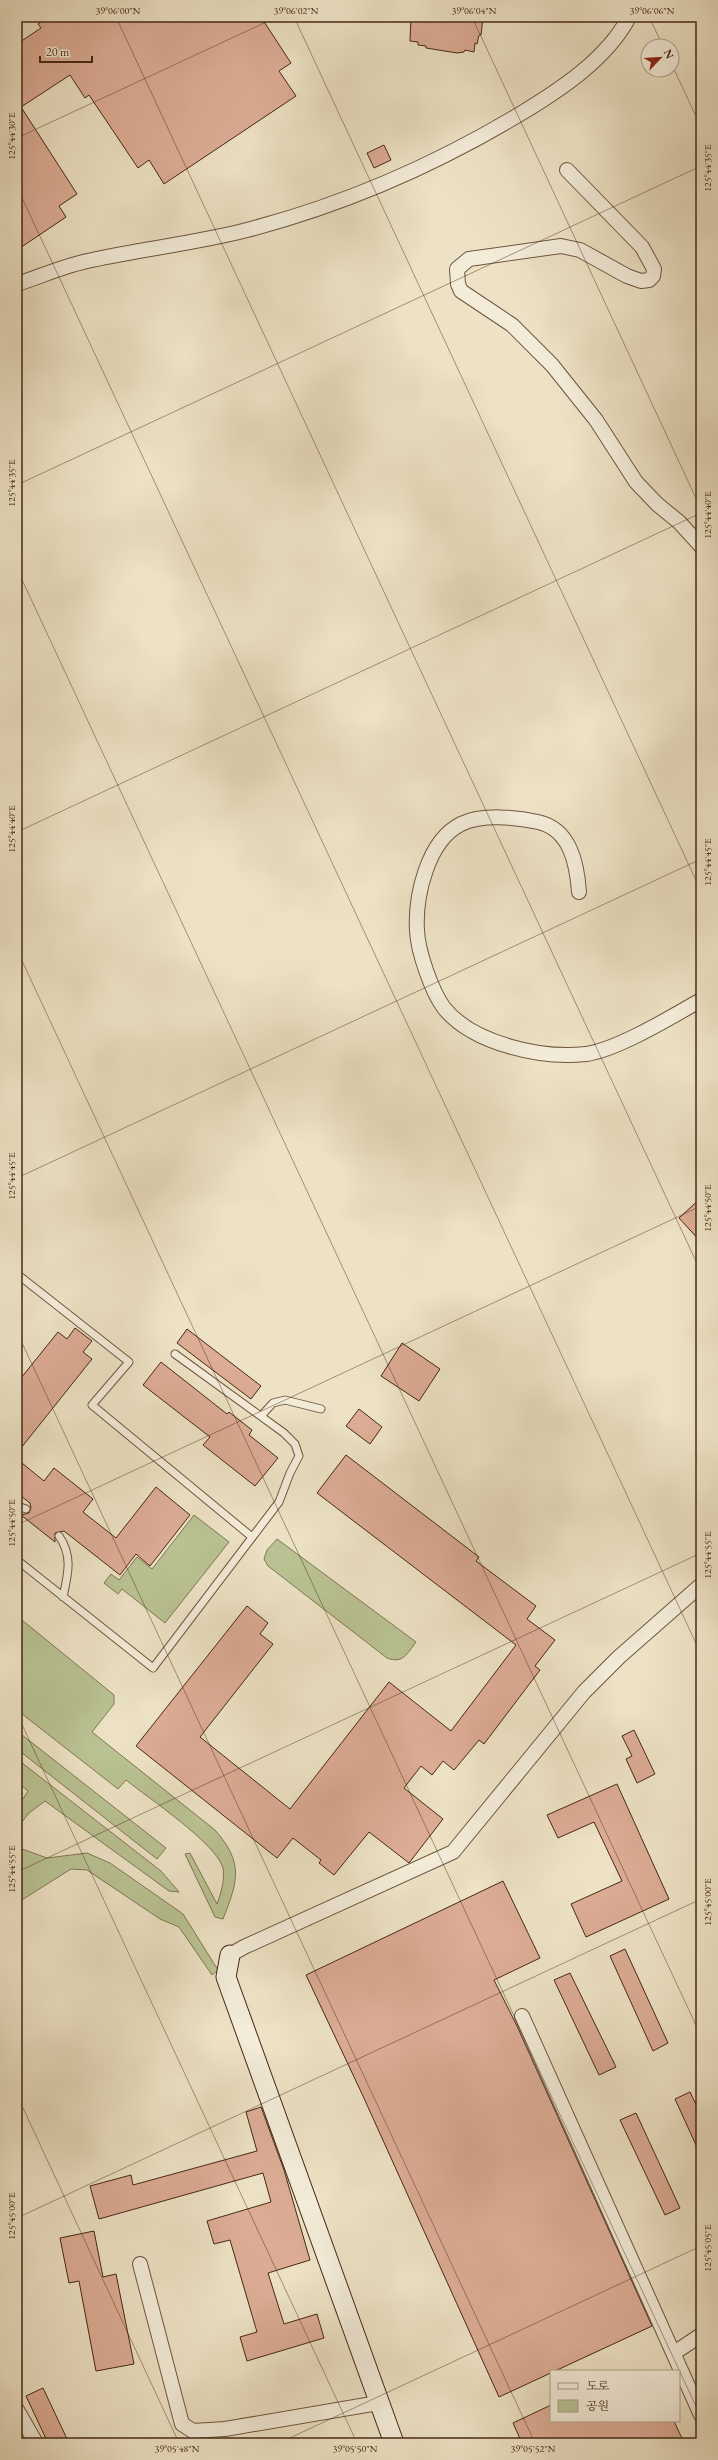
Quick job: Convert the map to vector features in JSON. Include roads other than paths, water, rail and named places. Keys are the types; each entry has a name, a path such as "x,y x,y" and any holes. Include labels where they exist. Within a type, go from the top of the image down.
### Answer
{"street":[{"path":"17,284 92,260 199,241 290,218 424,167 476,141 536,105 571,80 600,55 629,17"},
{"path":"567,170 642,246 654,269 653,276 650,280 641,281 627,276 580,250 561,246 469,259 457,269 458,284 461,291 512,325 552,365 596,420 636,482 657,504 679,522 701,546"},
{"path":"579,892 573,856 559,831 549,824 526,820 483,818 459,825 448,833 431,857 419,892 417,918 417,933 422,953 436,996 445,1008 459,1022 495,1041 520,1050 568,1055 587,1054 604,1049 670,1018 701,1000"},
{"path":"394,2443 378,2404 226,1977 230,1955 244,1947 453,1852 584,1692 619,1657 701,1585"},
{"path":"522,2016 701,2415"},
{"path":"140,2264 182,2424 193,2431 225,2429 378,2404"},
{"path":"674,2353 701,2335"},
{"path":"17,2410 36,2443"}],"lane":[{"path":"17,1274 129,1362 92,1405 252,1537"},
{"path":"17,1560 153,1668 279,1502 290,1473 300,1456 295,1444 261,1416 174,1354"},
{"path":"261,1416 273,1403 285,1400 321,1409"},
{"path":"17,1506 26,1509"},
{"path":"59,1536 68,1553 69,1569 63,1597"}]}
